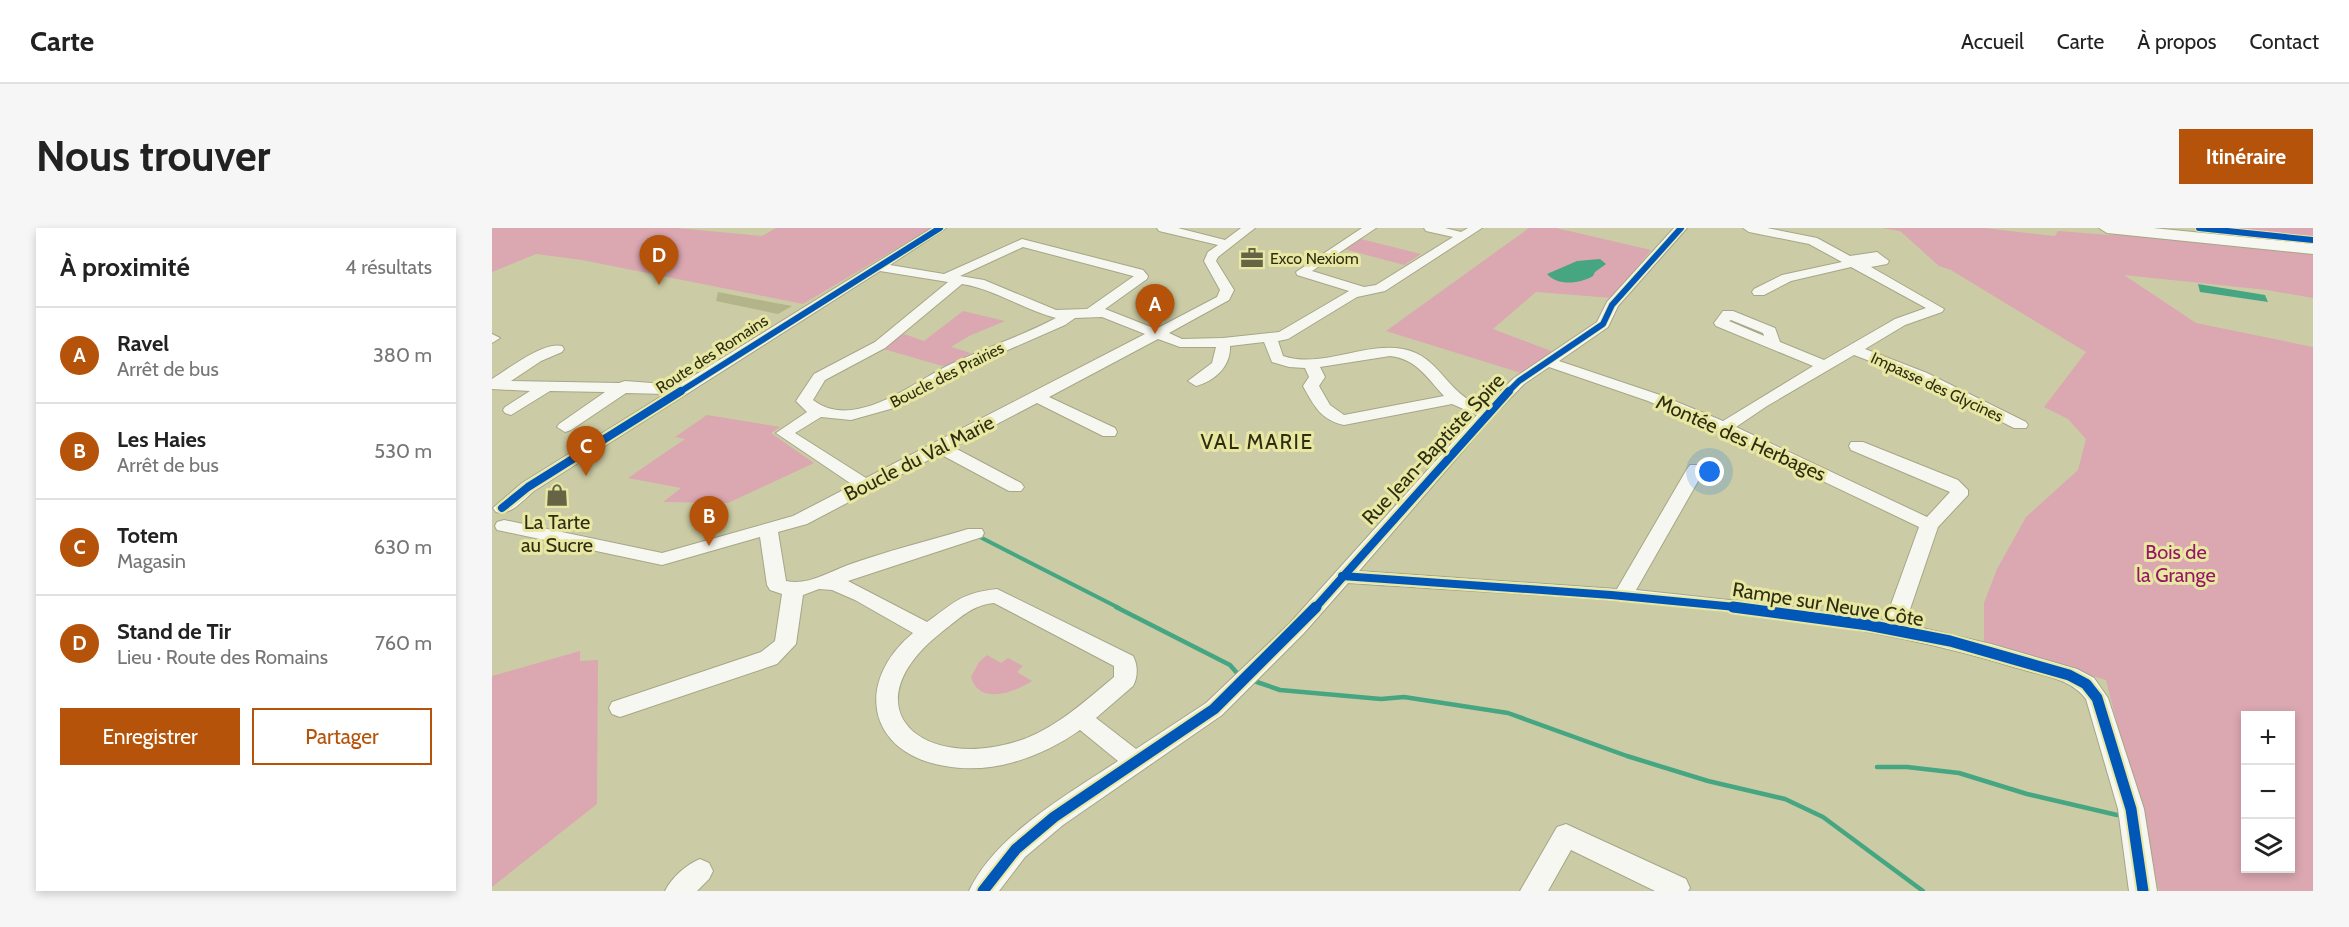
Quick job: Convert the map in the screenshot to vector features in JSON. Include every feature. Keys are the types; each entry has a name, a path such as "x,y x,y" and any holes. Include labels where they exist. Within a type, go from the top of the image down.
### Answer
{"main road":[{"path":"2107,228 2313,249"},
{"path":"2163,228 2313,243"}],"street":[{"name":"Route des Romains","path":"498,519 528,487 940,228"},
{"path":"1163,228 1228,244"},
{"name":"Boucle du Val Marie","path":"498,519 662,559 800,520 1222,300 1227,290 1210,261 1212,255 1249,228"},
{"path":"1362,291 1302,272 1370,228"},
{"path":"1430,228 1463,236"},
{"path":"877,267 979,283 1044,311 1071,314 1104,313 1189,345 1283,336 1353,294 1380,288 1476,228"},
{"name":"Rue Jean-Baptiste Spire","path":"990,889 1016,849 1054,817 1214,709 1297,628 1487,413 1519,381 1603,324 1612,305 1682,228"},
{"path":"1724,428 1761,403 1908,318 1937,309 1813,241 1749,228"},
{"path":"866,486 784,433 818,412 804,401 819,377 880,345 952,279 1022,243 1143,276 1091,313"},
{"path":"1759,292 1787,278 1854,263"},
{"name":"Boucle des Prairies","path":"818,412 851,415 895,403 955,368 1060,322 1071,314"},
{"path":"1270,339 1276,359 1293,364 1389,352 1412,356 1427,364 1454,399 1487,413"},
{"path":"1196,381 1221,366 1224,357 1223,342"},
{"path":"1773,344 1825,366"},
{"path":"493,384 536,358 557,349"},
{"name":"Impasse des Glycines","path":"1855,350 1922,376 2020,425"},
{"name":"Montée des Herbages","path":"1548,362 1654,398 1724,428 1929,525"},
{"path":"1310,363 1317,377 1311,386 1328,414 1334,419 1344,420 1454,399"},
{"path":"493,384 545,388 625,386 684,390"},
{"path":"565,427 625,386"},
{"path":"511,410 545,388"},
{"path":"1037,397 1109,432"},
{"path":"1857,446 1952,484 1959,490 1959,495 1929,525 1893,628"},
{"path":"941,447 1015,487"},
{"path":"1623,596 1696,469"},
{"path":"768,529 777,585 793,591 827,582 854,570 975,534"},
{"name":"Rampe sur Neuve Côte","path":"1342,576 1623,596 1764,610 1893,628 2020,660 2083,681 2093,689 2131,809 2144,891"},
{"path":"827,582 844,586 928,632"},
{"path":"620,708 769,658 785,644 793,591"},
{"path":"997,596 1125,662 1125,680 1081,718 1043,741 1003,754 980,758 948,757 923,750 900,736 890,721 885,696 890,678 903,656 928,632 974,599 997,596"},
{"path":"1081,718 1135,762"},
{"path":"1534,891 1566,836 1676,888"},
{"path":"679,891 700,871"}],"green space":[{"path":"492,228 677,228 762,236 776,228 931,228 803,304 582,260 536,254 492,272"},
{"path":"1529,228 1556,228 1651,250 1613,298 1536,292 1493,329 1554,352 1521,373 1386,331"},
{"name":"Bois de la Grange","path":"1881,228 1984,228 2055,236 2058,231 2110,235 2145,234 2313,253 2313,298 2267,290 2124,275 2196,323 2313,347 2313,891 2159,891 2106,680 1984,644 1984,603 1997,569 2026,517 2078,470 2086,439 2068,419 2044,407 2086,352 1951,270 1939,266 1900,231"},
{"path":"2226,228 2313,228 2313,237 2310,236"},
{"path":"1361,239 1421,254 1404,265 1344,249"},
{"path":"963,311 1005,321 969,336 951,347 971,353 946,367 880,348 904,334 924,341"},
{"path":"707,415 780,427 771,433 814,463 728,503 663,502 681,488 628,478 685,439 675,437"},
{"path":"580,651 580,661 598,660 597,804 492,887 492,676"},
{"path":"987,655 1001,663 1008,658 1023,666 1017,672 1032,681 998,694 982,691 975,686 971,677 979,662"}],"shaded area":[{"path":"1600,259 1606,264 1593,276 1582,281 1563,282 1547,274 1577,261"},
{"path":"2198,284 2265,295 2268,302 2200,292"}],"building":[{"path":"718,292 792,306 778,314 716,301"}],"waterway":[{"path":"978,536 1119,608"},
{"path":"1116,607 1230,665 1237,673"},
{"path":"1254,681 1280,690 1381,699 1404,697 1508,713 1627,756 1708,781 1785,799 1823,817 1923,891"},
{"path":"1877,767 1907,767 1959,773 2027,794 2117,815"}],"cycle path":[{"path":"502,508 528,487 940,228"},
{"path":"983,891 1016,849 1054,817 1214,709 1297,628 1487,413 1519,381 1603,324 1612,305 1681,228"},
{"path":"2199,228 2313,240"},
{"path":"1342,576 1611,595 1784,613 1909,632 1991,652 2069,675 2086,684 2097,698 2131,809 2143,891"}],"place":[{"name":"Exco Nexiom","path":"1252,258"},
{"name":"Stand de Tir","path":"659,285"},
{"name":"Ravel","path":"1155,334"},
{"name":"Totem","path":"586,476"},
{"name":"La Tarte au Sucre","path":"557,495"},
{"name":"Les Haies","path":"709,546"}],"district":[{"name":"VAL MARIE","path":"1257,441"}]}
